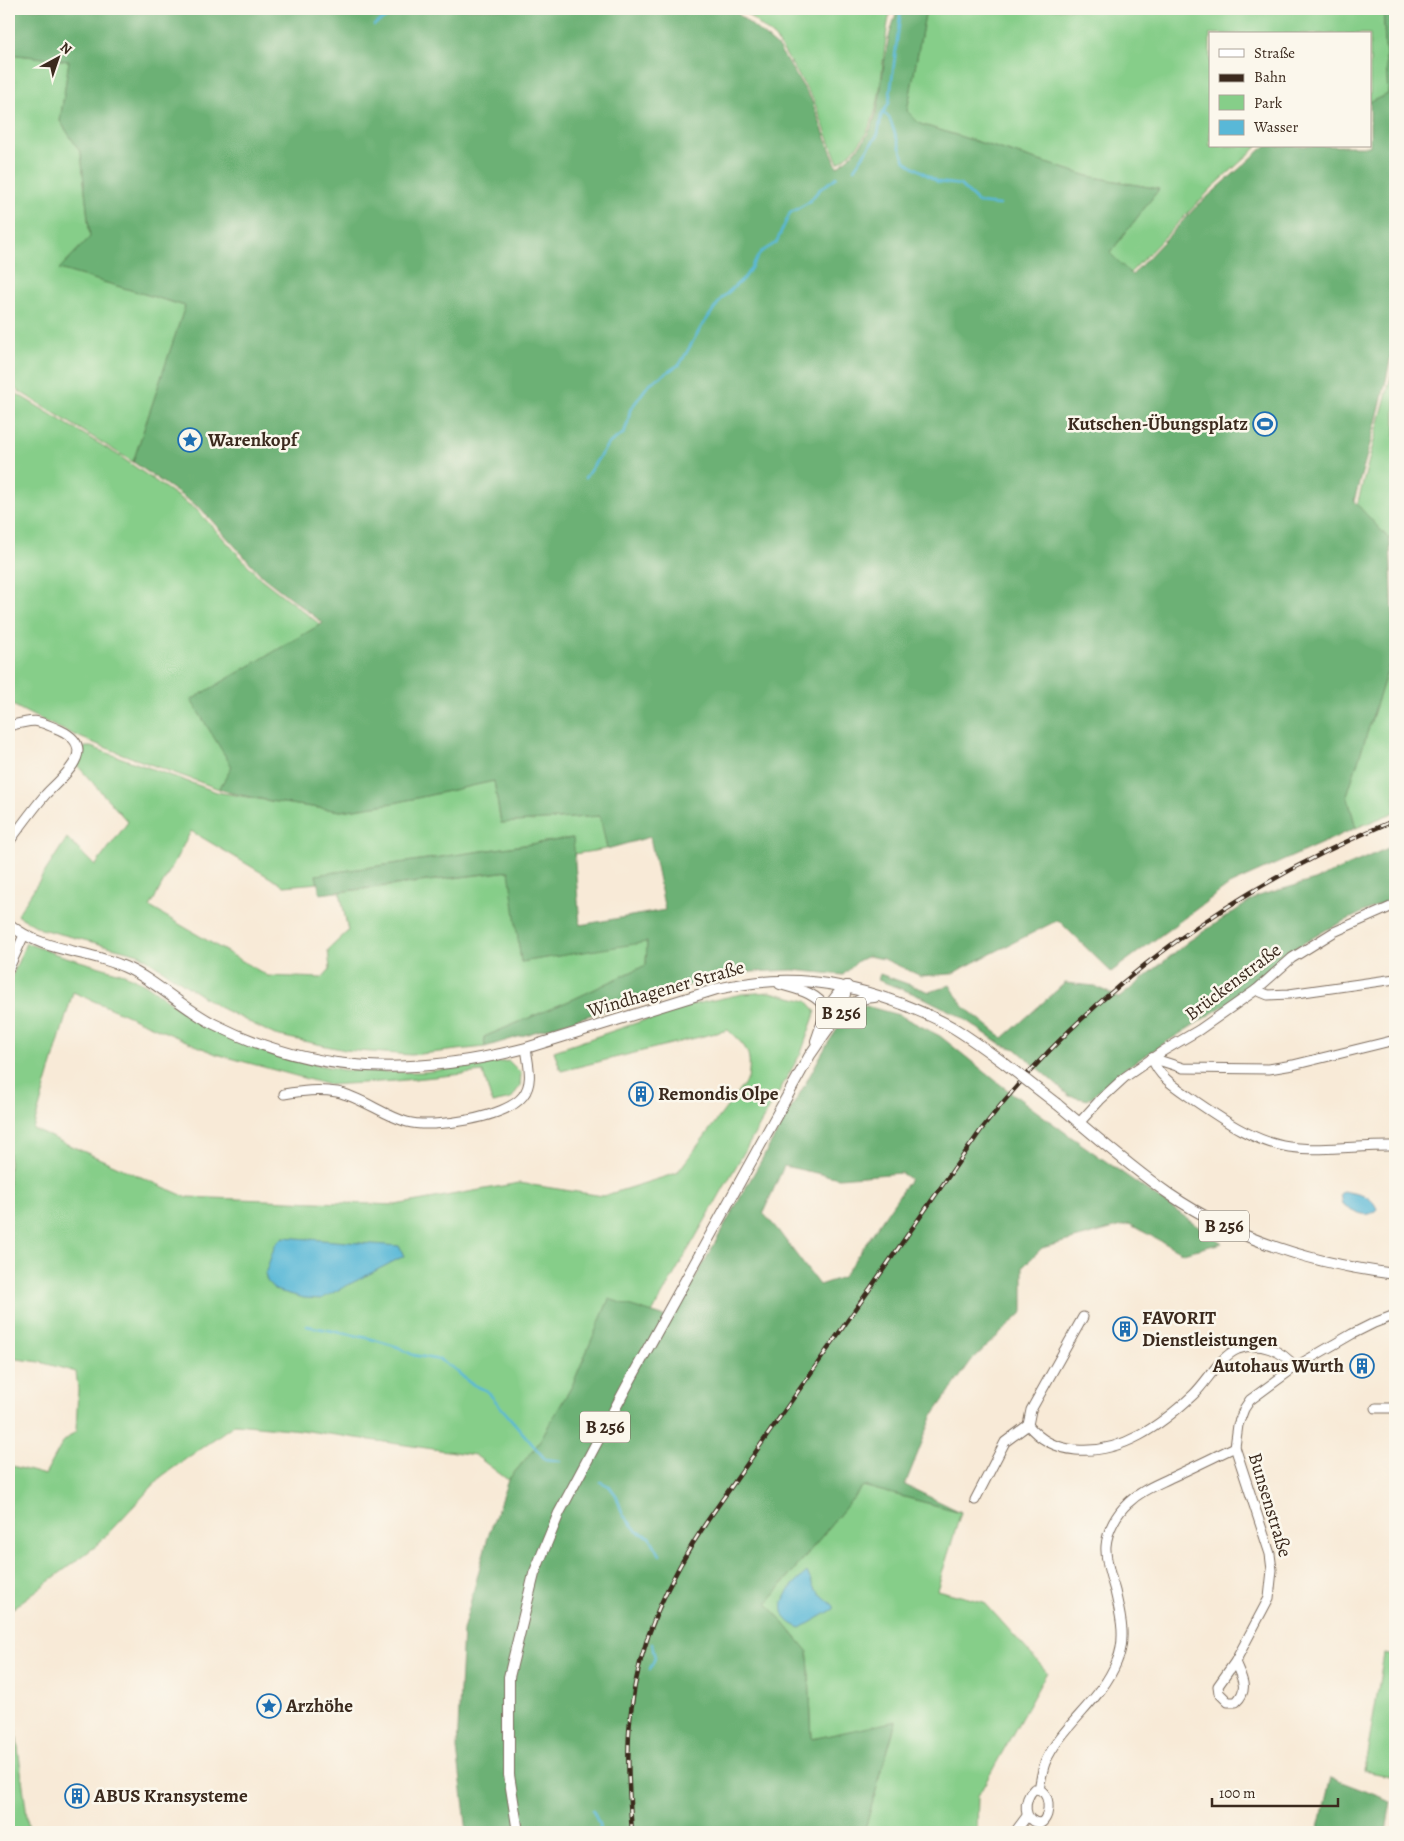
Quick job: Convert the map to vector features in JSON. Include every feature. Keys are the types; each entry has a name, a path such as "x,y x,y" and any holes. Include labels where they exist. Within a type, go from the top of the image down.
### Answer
{"main road":[{"name":"Windhagener Straße","path":"9,924 24,935 54,948 123,966 143,976 188,1009 215,1024 274,1050 339,1064 372,1067 414,1067 456,1062 526,1048 717,989 748,982 800,980 848,986"},
{"name":"B 256","path":"769,981 810,993 820,1000 828,1010"},
{"name":"B 256","path":"848,986 925,1013 956,1030 1004,1063 1057,1104 1139,1172 1208,1218 1237,1232 1306,1258 1367,1271 1395,1274"},
{"name":"B 256","path":"810,1056 828,1010 841,991 848,986"},
{"name":"B 256","path":"839,1015 848,986"},
{"name":"B 256","path":"518,1832 509,1775 509,1677 534,1574 559,1513 622,1394 810,1056 839,1015 851,1004 864,998 888,999"}],"street":[{"path":"9,726 26,721 39,721 70,735 76,743 78,754 70,772 46,794 9,842"},
{"name":"Brückenstraße","path":"1079,1123 1100,1100 1125,1078 1152,1058 1199,1030 1256,990 1292,958 1323,938 1395,905"},
{"path":"9,968 24,935"},
{"path":"1256,990 1268,995 1289,994 1395,979"},
{"path":"1152,1058 1183,1068 1270,1069 1395,1040"},
{"path":"284,1094 312,1089 338,1092 408,1122 434,1125 469,1119 508,1108 523,1095 528,1086 530,1075 526,1048"},
{"path":"1152,1058 1156,1068 1176,1088 1232,1125 1275,1144 1304,1148 1395,1146"},
{"name":"Bunsenstraße","path":"1235,1662 1269,1598 1272,1570 1270,1554 1235,1446 1238,1425 1244,1409 1250,1400 1295,1367 1352,1334 1395,1315"},
{"path":"976,1500 1005,1442 1028,1425 1031,1410 1083,1317"},
{"path":"1028,1425 1037,1436 1048,1443 1064,1449 1088,1451 1111,1447 1130,1441 1148,1431 1171,1414 1194,1394 1228,1356 1240,1349 1254,1346 1278,1352 1289,1359 1295,1367"},
{"path":"1376,1408 1395,1408"},
{"path":"1039,1789 1044,1764 1060,1739 1106,1684 1120,1656 1123,1637 1122,1619 1107,1561 1106,1547 1109,1532 1118,1514 1128,1502 1144,1491 1235,1446"},
{"path":"1034,1789 1039,1789 1045,1796 1048,1804 1047,1816 1041,1823 1034,1823 1027,1816 1026,1807 1031,1792 1034,1789"},
{"path":"1015,1832 1027,1816"}],"green space":[{"path":"9,9 732,9 778,47 811,99 837,167 853,153 872,125 880,96 889,38 898,9 926,9 907,111 920,124 1088,176 1159,189 1110,253 1132,275 1196,207 1263,148 1372,148 1372,101 1388,94 1383,9 1395,9 1395,237 1391,264 1392,348 1380,406 1354,501 1390,540 1394,650 1347,795 1356,828 1229,885 1111,972 1058,920 951,974 921,976 884,959 868,956 858,961 843,975 793,970 730,973 485,1047 484,1037 576,998 646,965 647,942 521,962 509,871 320,894 316,875 573,838 580,925 665,910 650,837 607,849 600,816 501,823 494,781 394,803 341,811 276,802 219,789 232,767 191,700 323,623 263,577 201,509 133,462 185,306 59,269 90,237 81,153 60,121 69,61 9,54"},
{"path":"741,9 892,9 887,27 880,91 871,123 864,138 853,151 838,163 813,99 776,39"},
{"path":"926,9 1383,9 1388,94 1372,101 1372,32 1209,32 1209,148 1256,148 1213,187 1130,273 1110,253 1159,189 1088,176 920,124 907,111"},
{"path":"9,54 69,61 60,121 81,153 90,237 60,269 185,306 133,462 9,385"},
{"path":"1395,362 1395,532 1390,540 1357,505"},
{"path":"9,389 118,455 197,510 260,578 321,625 191,700 233,767 219,789 86,740 9,703"},
{"path":"1394,634 1395,812 1356,828 1347,795 1394,650"},
{"path":"85,747 91,747 217,792 341,811 394,803 494,781 501,823 601,816 607,849 574,854 572,838 316,875 318,883 284,886 191,831 150,907 268,976 322,978 330,969 328,950 348,931 340,892 510,871 521,962 647,941 646,965 576,998 484,1037 485,1047 411,1055 345,1050 275,1035 217,1006 139,954 41,929 17,915 67,838 95,866 128,822 76,764"},
{"path":"1395,845 1395,897 1326,930 1292,950 1255,986 1124,1069 1088,1100 1069,1096 1016,1049 1002,1045 958,1015 922,997 878,980 880,974 930,992 950,985 963,1006 1003,1038 1065,983 1095,986 1119,998 1189,941 1258,896 1315,880"},
{"path":"26,943 124,974 145,984 198,1021 275,1056 343,1070 386,1072 424,1072 509,1061 521,1073 520,1086 511,1099 492,1103 483,1072 395,1081 329,1085 216,1054 73,992 33,1129 186,1197 395,1205 519,1183 603,1196 677,1173 748,1079 749,1062 747,1051 740,1041 728,1030 561,1071 554,1051 686,1006 742,994 770,992 807,1001 816,1011 801,1053 652,1313 609,1300 572,1386 536,1447 508,1480 475,1455 301,1430 235,1424 162,1476 96,1546 9,1611 9,1465 45,1475 63,1442 76,1431 78,1389 76,1372 40,1362 9,1358 9,991 10,981"},
{"path":"862,1005 899,1015 940,1036 1001,1085 1070,1136 1222,1243 1183,1253 1129,1224 1042,1248 1023,1267 1023,1312 971,1361 933,1415 905,1485 961,1512 863,1486 767,1603 808,1652 812,1739 896,1721 864,1832 467,1832 457,1749 463,1630 488,1537 508,1480 536,1447 572,1386 609,1299 672,1319 821,1055 845,1019","holes":["784,1166 839,1178 901,1173 910,1179 843,1277 819,1285 763,1213"]},
{"path":"863,1486 961,1512 937,1590 984,1602 1047,1672 978,1796 977,1832 864,1832 896,1722 812,1739 808,1653 767,1603"},
{"path":"1384,1654 1395,1656 1395,1777 1364,1771"},
{"path":"9,1678 29,1832 9,1832"},
{"path":"1331,1778 1391,1801 1386,1832 1318,1832"}],"water":[{"path":"1344,1191 1368,1198 1377,1209 1369,1214 1364,1214 1350,1209 1342,1204 1340,1194"},
{"path":"283,1237 399,1246 404,1256 321,1299 304,1298 275,1290 267,1281 265,1274 275,1245"},
{"path":"807,1572 814,1588 834,1606 834,1609 801,1628 789,1622 786,1618 783,1613 783,1602 789,1590"}],"waterway":[{"path":"395,10 402,9"},
{"path":"854,169 878,134 881,116 889,103 901,9"},
{"path":"374,25 386,18"},
{"path":"883,113 889,117 905,161 938,182 960,185 979,203 999,205"},
{"path":"585,478 608,444 624,433 630,410 649,384 680,364 700,329 722,298 745,277 761,252 776,243 790,213 809,202 819,190 837,177"},
{"path":"307,1326 368,1338 398,1347 413,1355 440,1360 453,1368 470,1383 487,1391 545,1459 560,1461"},
{"path":"601,1482 609,1486 616,1495 623,1515 638,1532 650,1537 660,1555"},
{"path":"650,1669 655,1658 652,1644"},
{"path":"593,1811 599,1824 600,1832"}],"railway":[{"path":"632,1832 628,1756 631,1711 641,1659 658,1611 669,1587 708,1520 981,1130 1023,1079 1068,1032 1117,988 1168,948 1221,911 1277,877 1335,847 1395,820"}],"place":[{"name":"Kutschen-Übungsplatz","path":"1265,424"},
{"name":"Warenkopf","path":"190,440"},
{"name":"Remondis Olpe","path":"641,1094"},
{"name":"FAVORIT Dienstleistungen","path":"1125,1329"},
{"name":"Autohaus Wurth","path":"1362,1366"},
{"name":"Arzhöhe","path":"269,1706"},
{"name":"ABUS Kransysteme","path":"77,1796"}]}
